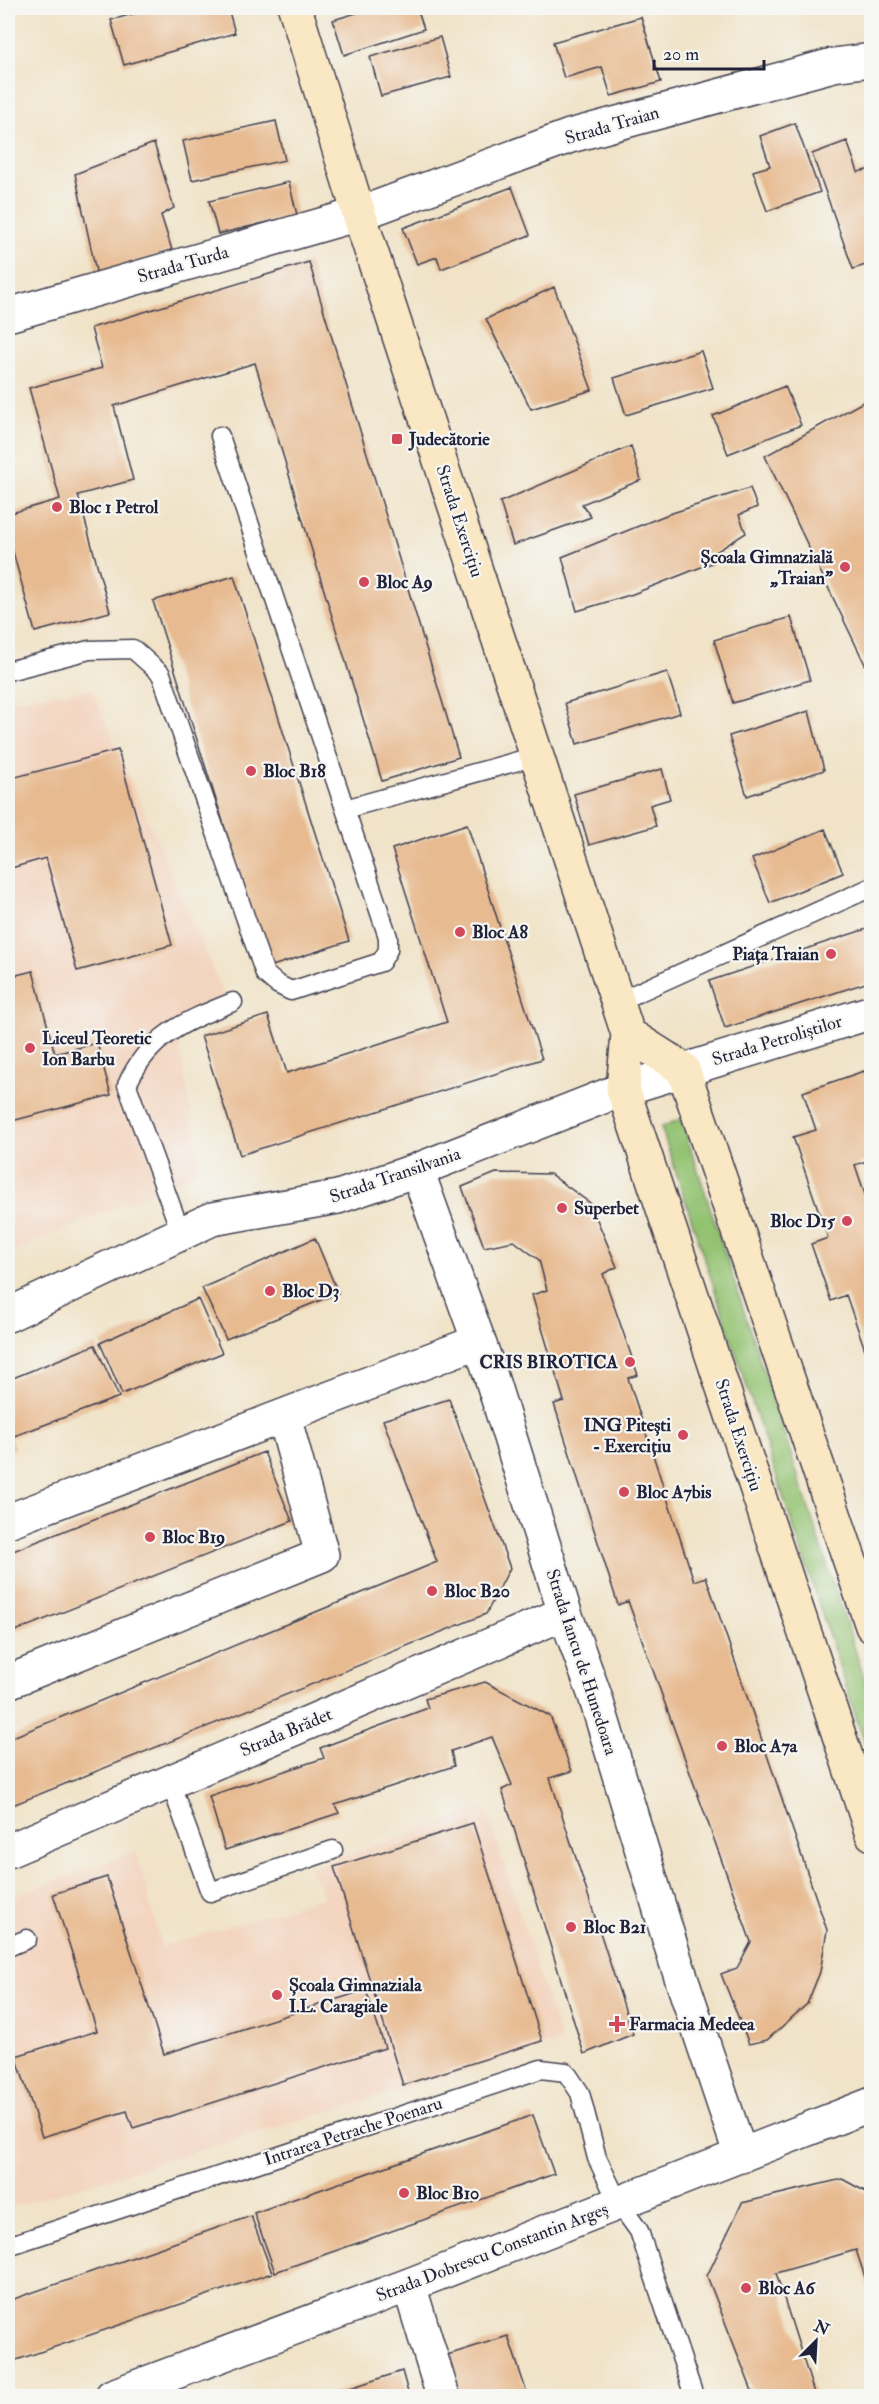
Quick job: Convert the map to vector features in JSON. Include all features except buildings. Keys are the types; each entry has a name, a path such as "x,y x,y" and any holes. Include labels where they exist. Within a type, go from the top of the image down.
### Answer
{"main road":[{"name":"Strada Exercițiu","path":"295,8 359,214 628,1034 623,1089 872,1834"},
{"path":"628,1034 683,1069 872,1626"}],"street":[{"name":"Strada Traian","path":"359,214 570,136 833,65 872,60"},
{"name":"Strada Turda","path":"8,315 359,214"},
{"name":"Strada Petroliștilor","path":"683,1069 872,1012"},
{"name":"Strada Transilvania","path":"8,1314 212,1219 338,1197 417,1170 623,1089 683,1069"},
{"name":"Strada Iancu de Hunedoara","path":"417,1170 477,1342 488,1367 565,1613 595,1696 675,1959 741,2156"},
{"path":"8,1521 477,1342"},
{"path":"8,1682 322,1555 284,1416"},
{"name":"Strada Brădet","path":"8,1851 565,1613"},
{"name":"Strada Dobrescu Constantin Argeș","path":"112,2397 409,2285 872,2104"},
{"path":"409,2285 443,2397"}],"lane":[{"path":"8,672 89,650 133,649 161,674 265,974 277,984 291,991 381,962 388,950 388,937 220,436"},
{"path":"345,809 536,756"},
{"path":"617,1002 872,887"},
{"path":"181,1233 127,1085 137,1064 159,1040 184,1022 233,1002"},
{"path":"170,1782 210,1892 333,1850"},
{"path":"8,1947 27,1939"},
{"name":"Intrarea Petrache Poenaru","path":"8,2246 541,2068 566,2072 580,2093 597,2158 618,2202 639,2231 694,2397"}],"shaded area":[{"path":"92,690 226,1000 177,1033 202,1170 8,1254 8,700"},
{"name":"Școala Gimnaziala I.L. Caragiale","path":"486,1808 561,2042 8,2208 8,1898 136,1851 162,1947 324,1897 310,1868"}],"green space":[{"path":"681,1119 871,1699 871,1762 661,1127"}],"place":[{"name":"Judecătorie","path":"397,439"},
{"name":"Bloc 1 Petrol","path":"57,507"},
{"name":"Școala Gimnazială „Traian”","path":"845,567"},
{"name":"Bloc A9","path":"364,582"},
{"name":"Bloc B18","path":"251,771"},
{"name":"Bloc A8","path":"460,932"},
{"name":"Piața Traian","path":"831,954"},
{"name":"Liceul Teoretic Ion Barbu","path":"30,1048"},
{"name":"Superbet","path":"562,1208"},
{"name":"Bloc D15","path":"847,1221"},
{"name":"Bloc D3","path":"270,1291"},
{"name":"CRIS BIROTICA","path":"630,1362"},
{"name":"ING Pitești - Exercițiu","path":"683,1435"},
{"name":"Bloc A7bis","path":"624,1492"},
{"name":"Bloc B19","path":"150,1537"},
{"name":"Bloc B20","path":"432,1591"},
{"name":"Bloc A7a","path":"722,1746"},
{"name":"Bloc B21","path":"571,1927"},
{"name":"Școala Gimnaziala I.L. Caragiale","path":"277,1995"},
{"name":"Farmacia Medeea","path":"617,2024"},
{"name":"Bloc B10","path":"404,2193"},
{"name":"Bloc A6","path":"746,2288"}]}
